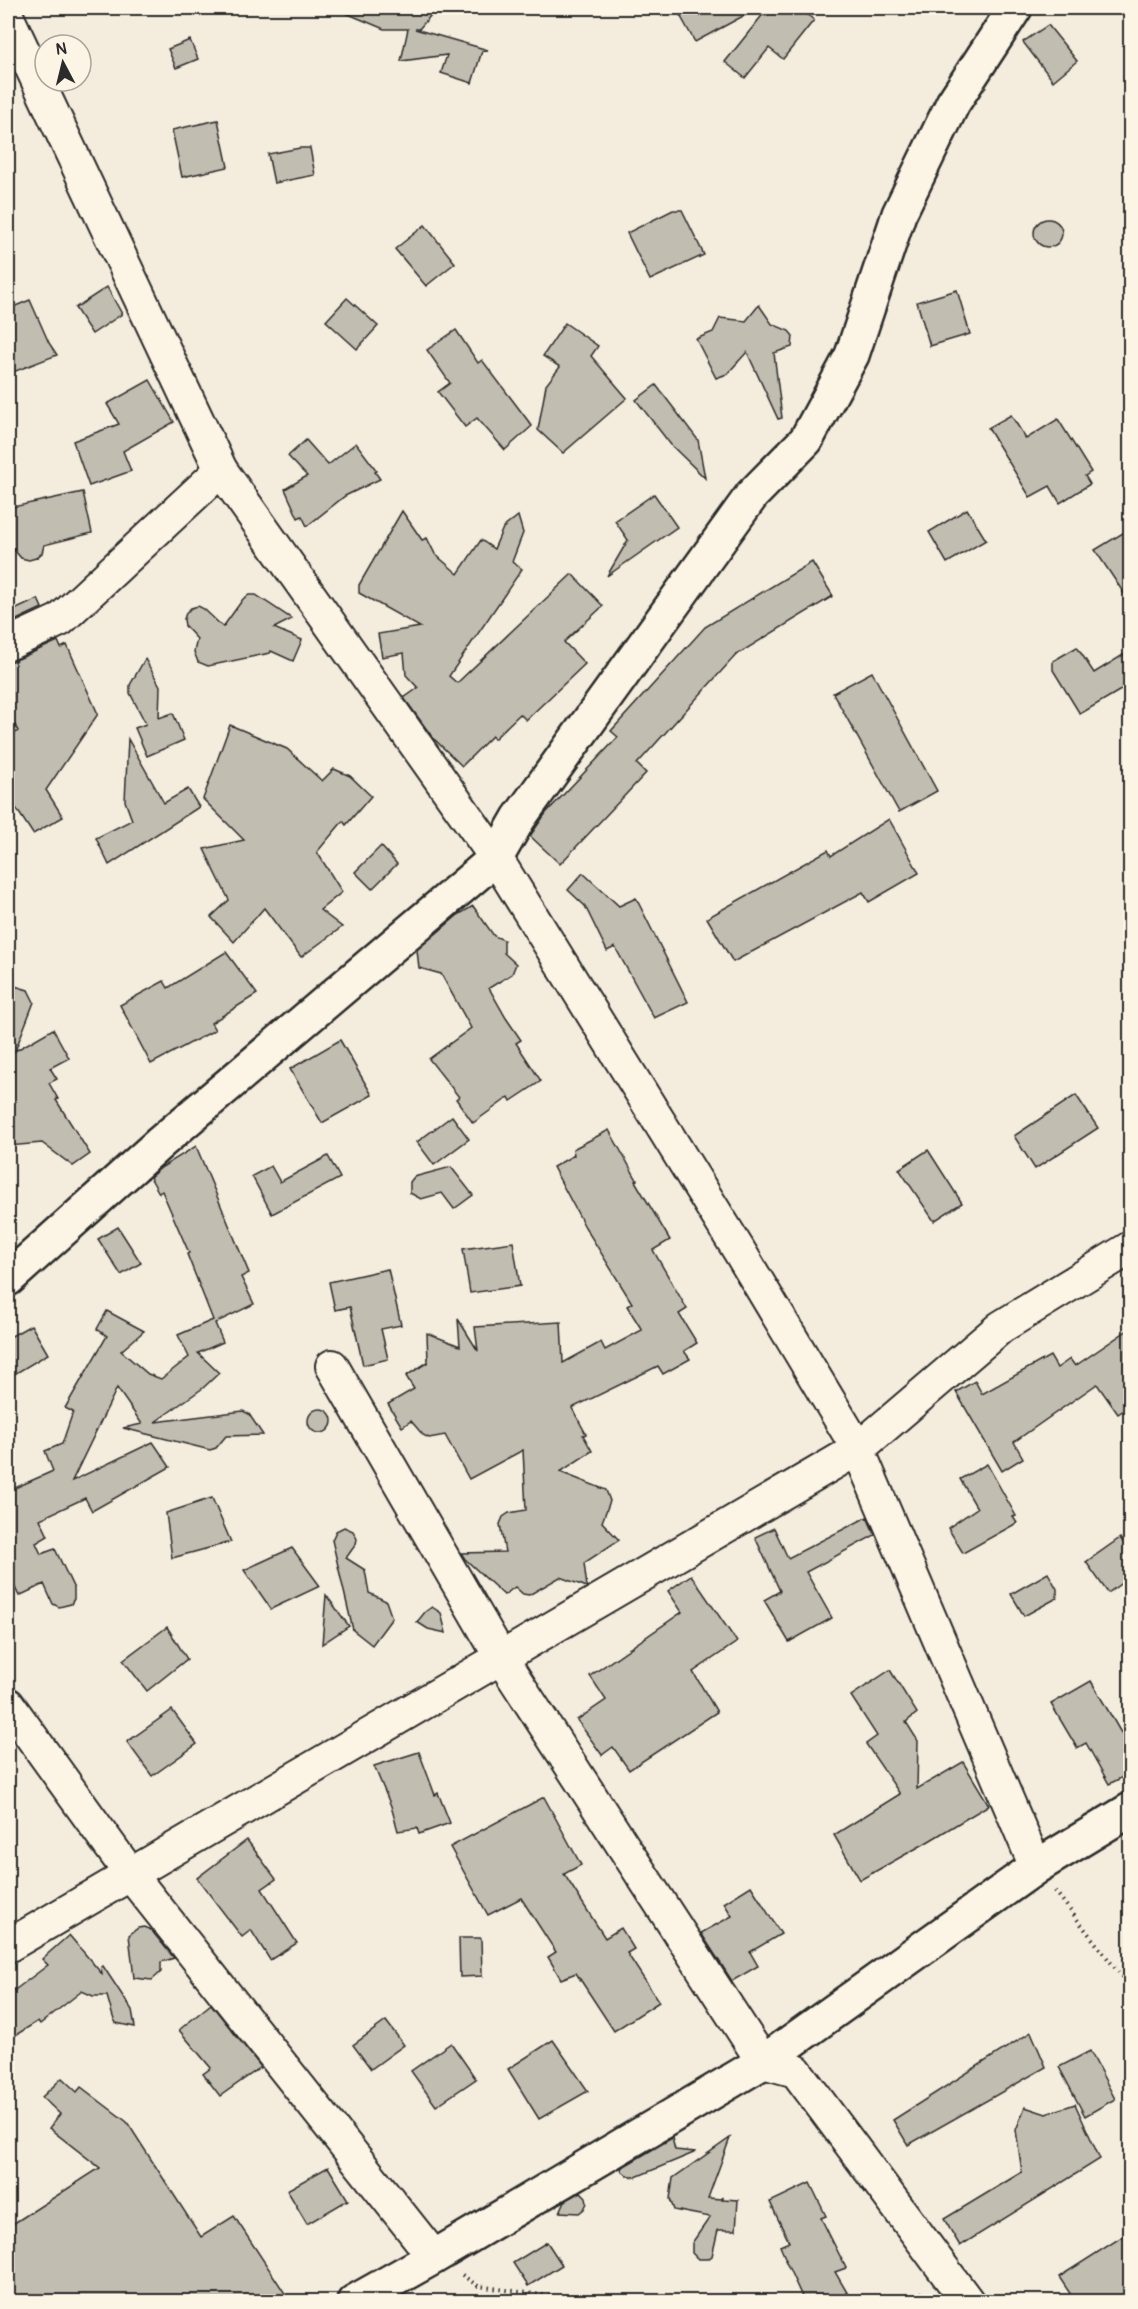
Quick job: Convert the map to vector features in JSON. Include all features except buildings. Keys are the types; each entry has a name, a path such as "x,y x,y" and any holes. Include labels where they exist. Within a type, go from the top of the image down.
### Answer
{"main road":[{"path":"8,1279 171,1134 496,858 519,818 752,495 806,440 852,355 899,214 953,104 1015,8"},
{"path":"354,2301 434,2257 763,2062 1036,1867 1131,1810"}],"street":[{"path":"8,18 221,470 496,858 726,1229 858,1449 1036,1867"},
{"path":"8,644 60,620 221,470"},
{"path":"8,1946 500,1656 858,1449 1001,1327 1131,1248"},
{"path":"333,1366 500,1656 763,2062 796,2071 968,2301"},
{"path":"8,1704 131,1875 434,2257"}],"path":[{"path":"1036,1867 1131,1987"},
{"path":"434,2257 478,2286 591,2301"}]}
